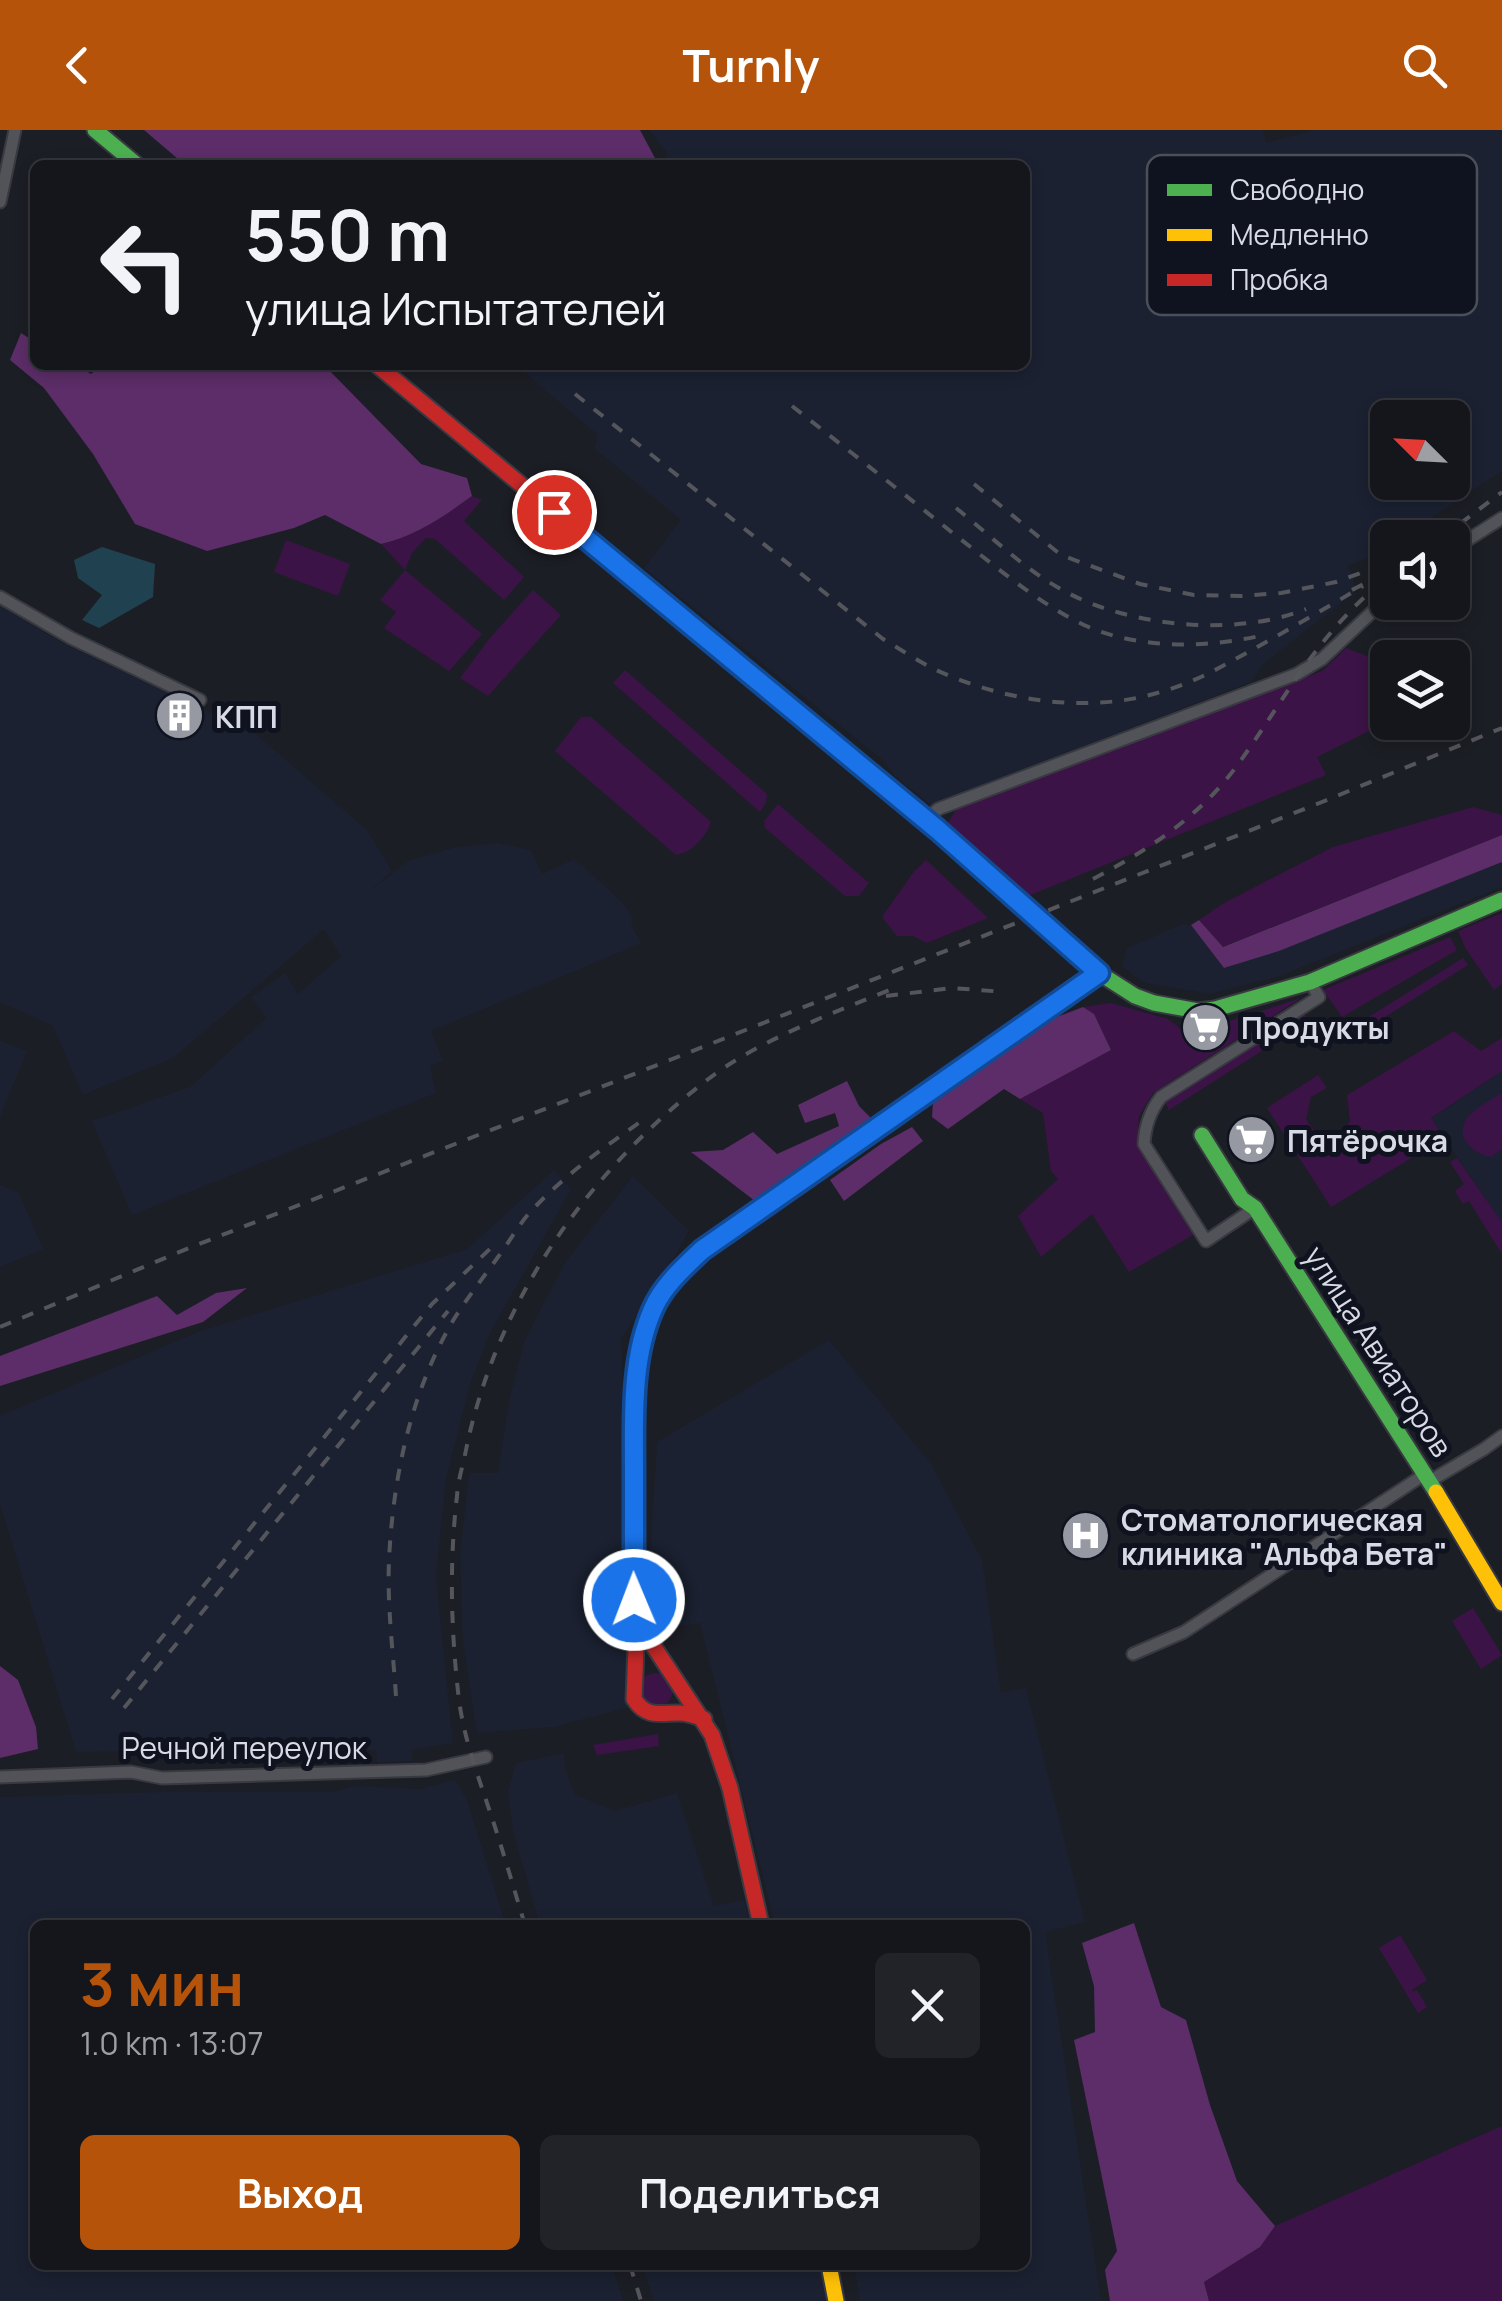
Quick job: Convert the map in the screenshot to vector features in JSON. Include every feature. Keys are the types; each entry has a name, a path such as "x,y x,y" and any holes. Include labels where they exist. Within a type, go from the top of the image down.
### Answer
{"main road":[{"path":"95,130 131,160"},
{"path":"383,370 925,820 1099,973 1136,996 1198,1011 1214,1009 1310,982 1502,900"},
{"path":"704,1719 691,1714 651,1714 638,1707 634,1699 634,1410 642,1342 653,1308 675,1276 702,1250 1099,973"},
{"name":"улица Авиаторов","path":"1202,1135 1242,1198 1256,1208 1502,1603"},
{"path":"637,1621 704,1719 722,1762 761,1920"},
{"path":"635,1680 654,1668 671,1674"},
{"path":"673,1713 682,1690"},
{"path":"830,2270 836,2301"}],"street":[{"path":"0,202 15,130"},
{"path":"1470,538 1502,518"},
{"path":"0,597 71,638 200,700"},
{"path":"925,820 938,809 1298,674 1322,659 1370,614"},
{"path":"1256,1208 1206,1240 1144,1144 1145,1130 1161,1097 1319,997 1310,982"},
{"path":"1133,1654 1184,1632 1427,1478 1502,1436"},
{"name":"Речной переулок","path":"0,1777 132,1772 162,1778 366,1773 426,1770 486,1756"}],"shaded area":[{"path":"144,130 640,130 656,160 179,160"},
{"path":"649,130 1263,130 1266,143 1315,130 1502,130 1502,471 1470,492 1470,400 1370,400 1370,500 1458,500 1428,520 1370,520 1370,557 1347,566 1355,592 1263,664 1251,682 931,805 895,776 884,761 644,568 681,520 594,448 598,435 522,370 1030,370 1030,160 663,160 668,154"},
{"path":"21,333 30,339 30,370 84,370 91,374 96,370 329,370 421,464 467,478 472,496 418,531 381,544 325,515 294,528 207,551 135,524 93,454 44,388 10,360"},
{"path":"472,496 482,500 464,521 524,577 504,600 435,539 426,538 412,553 405,570 381,544 418,531"},
{"path":"286,540 350,564 338,596 274,572"},
{"path":"102,547 155,564 153,597 99,628 82,620 102,595 78,578 74,560"},
{"path":"405,570 482,634 449,671 384,628 396,612 380,600"},
{"path":"533,590 561,615 488,696 460,678"},
{"path":"0,606 64,644 257,735 367,830 392,871 369,892 408,861 453,848 497,843 531,850 542,874 574,859 628,910 633,920 631,926 642,943 431,1031 443,1061 430,1066 436,1093 132,1215 92,1121 190,1087 267,1018 251,997 285,973 298,994 341,956 324,929 173,1058 83,1095 53,1026 0,1002"},
{"path":"1346,648 1367,656 1370,662 1370,730 1317,757 1326,775 1028,896 955,836 948,822 957,809 1322,671"},
{"path":"625,670 767,794 760,812 613,683"},
{"path":"581,717 591,717 711,822 697,843 676,855 555,751"},
{"path":"778,804 869,883 859,896 845,896 765,828 764,821"},
{"path":"1473,807 1502,815 1502,835 1222,947 1199,920 1333,847"},
{"path":"1502,835 1502,862 1279,951 1224,968 1191,925 1199,920 1223,947"},
{"path":"926,860 988,918 927,943 913,936 897,936 882,917"},
{"path":"1502,862 1502,887 1280,976 1210,994 1145,983 1122,967 1127,948 1183,924 1191,925 1224,968 1279,951"},
{"path":"1502,913 1502,984 1494,990 1458,931"},
{"path":"1450,937 1457,950 1342,1017 1323,990"},
{"path":"1463,958 1468,965 1345,1042 1340,1035"},
{"path":"1301,998 1153,1093 1139,1116 1137,1144 1193,1235 1129,1272 1092,1214 1041,1257 1018,1216 1058,1179 1051,1171 1043,1113 1020,1099 1111,1050 1094,1015 1083,1007 1111,1003 1168,1019 1186,1033 1212,1034 1230,1021"},
{"path":"1083,1007 1094,1014 1111,1050 1020,1099 1004,1089 948,1129 932,1117 933,1102 1049,1020"},
{"path":"1302,1010 1309,1021 1169,1110 1163,1098"},
{"path":"1454,1031 1481,1051 1502,1038 1502,1071 1431,1118 1444,1138 1331,1207 1267,1108 1318,1075 1327,1088 1311,1097 1306,1119 1319,1138 1336,1140 1350,1121 1347,1095"},
{"path":"0,1041 27,1051 0,1117"},
{"path":"1502,1071 1502,1222 1431,1119"},
{"path":"847,1081 859,1106 873,1120 755,1201 691,1152 723,1150 753,1132 777,1154 839,1126 835,1113 805,1123 798,1105"},
{"path":"1502,1093 1502,1149 1491,1157 1467,1143 1464,1124 1471,1113"},
{"path":"912,1127 923,1141 844,1201 830,1180"},
{"path":"1457,1158 1502,1222 1502,1254 1469,1201 1463,1204 1455,1191 1464,1184 1450,1162"},
{"path":"554,1170 571,1189 489,1335 471,1381 446,1479 436,1576 453,1743 412,1750 412,1761 377,1763 376,1751 359,1749 76,1752 0,1504 0,1416 200,1331 467,1249"},
{"path":"633,1176 689,1231 621,1339 629,1699 626,1708 554,1727 477,1733 463,1642 460,1555 469,1473 498,1473 510,1397 524,1342 564,1264"},
{"path":"0,1185 19,1193 43,1249 0,1267"},
{"path":"247,1288 203,1322 0,1386 0,1356 157,1296 177,1315 216,1293"},
{"path":"829,1340 931,1464 982,1560 1001,1693 1026,1688 1085,1922 1045,1932 1101,2301 860,2301 855,2270 1030,2270 1030,1920 774,1920 700,1623 662,1629 650,1556 657,1442"},
{"path":"1473,1608 1502,1655 1481,1669 1452,1621"},
{"path":"0,1666 18,1680 36,1727 38,1749 0,1758"},
{"path":"656,1673 668,1678 673,1690 668,1702 656,1707 644,1702 639,1690 644,1678"},
{"path":"658,1734 659,1746 597,1755 593,1745"},
{"path":"564,1753 574,1794 615,1811 677,1793 714,1906 744,1900 749,1920 539,1920 513,1831 508,1791 516,1763"},
{"path":"455,1780 467,1800 504,1920 30,1920 30,2270 614,2270 623,2301 0,2301 0,1797 332,1792 356,1786 420,1789"},
{"path":"1134,1923 1161,2007 1186,2020 1237,2181 1275,2226 1260,2247 1204,2282 1209,2301 1110,2301 1105,2270 1117,2251 1074,2040 1095,2032 1094,1986 1082,1943"},
{"path":"1400,1935 1427,1980 1412,1990 1417,1990 1427,2007 1418,2013 1379,1948"},
{"path":"1502,2126 1502,2301 1209,2301 1204,2282 1260,2247 1275,2226"},
{"path":"644,2270 823,2270 829,2301 654,2301"}],"railway":[{"path":"575,394 883,639 936,670 991,690 1079,703 1138,698 1167,690 1220,668 1363,586"},
{"path":"792,406 1019,585 1084,625 1150,643 1196,644 1264,635"},
{"path":"974,484 1061,555 1140,584 1194,595 1241,596 1336,582 1369,570"},
{"path":"1465,520 1502,492"},
{"path":"956,508 1051,584 1092,604 1122,613 1153,620 1217,625 1279,618 1306,609"},
{"path":"1352,590 1370,580"},
{"path":"1093,879 1152,844 1205,802 1236,767 1313,654 1370,592"},
{"path":"0,1327 189,1248 1502,728"},
{"path":"523,1920 464,1728 453,1624 453,1547 459,1483 482,1391 501,1338 526,1288 588,1196 664,1116 707,1080 750,1052 897,987"},
{"path":"886,996 952,988 1005,992"},
{"path":"396,1696 389,1594 391,1529 407,1435 426,1375 454,1319 529,1213 574,1171 646,1118"},
{"path":"112,1699 432,1304 494,1245"},
{"path":"124,1708 448,1311"},
{"path":"632,2270 641,2301"}],"traffic: fast":[{"path":"95,130 131,160"},
{"path":"1012,896 1099,973 1135,996 1198,1011 1310,982 1502,900"},
{"path":"773,1202 1099,973"},
{"path":"1202,1135 1242,1199 1255,1208 1436,1492"}],"traffic: slow":[{"path":"1436,1492 1502,1603"},
{"path":"830,2270 836,2301"}],"traffic: jam":[{"path":"383,370 1012,896"},
{"path":"704,1719 648,1712 634,1699 634,1410 642,1342 653,1308 675,1276 702,1251 773,1202"},
{"path":"637,1621 712,1735 730,1788 760,1920"}],"place":[{"name":"КПП","path":"180,716"},
{"name":"Продукты","path":"1206,1027"},
{"name":"Пятёрочка","path":"1252,1140"},
{"name":"Стоматологическая клиника \"Альфа Бета\"","path":"1086,1536"}],"route":[{"path":"554,512 938,830 1099,973 702,1250 675,1276 653,1308 637,1373 634,1600"}]}
